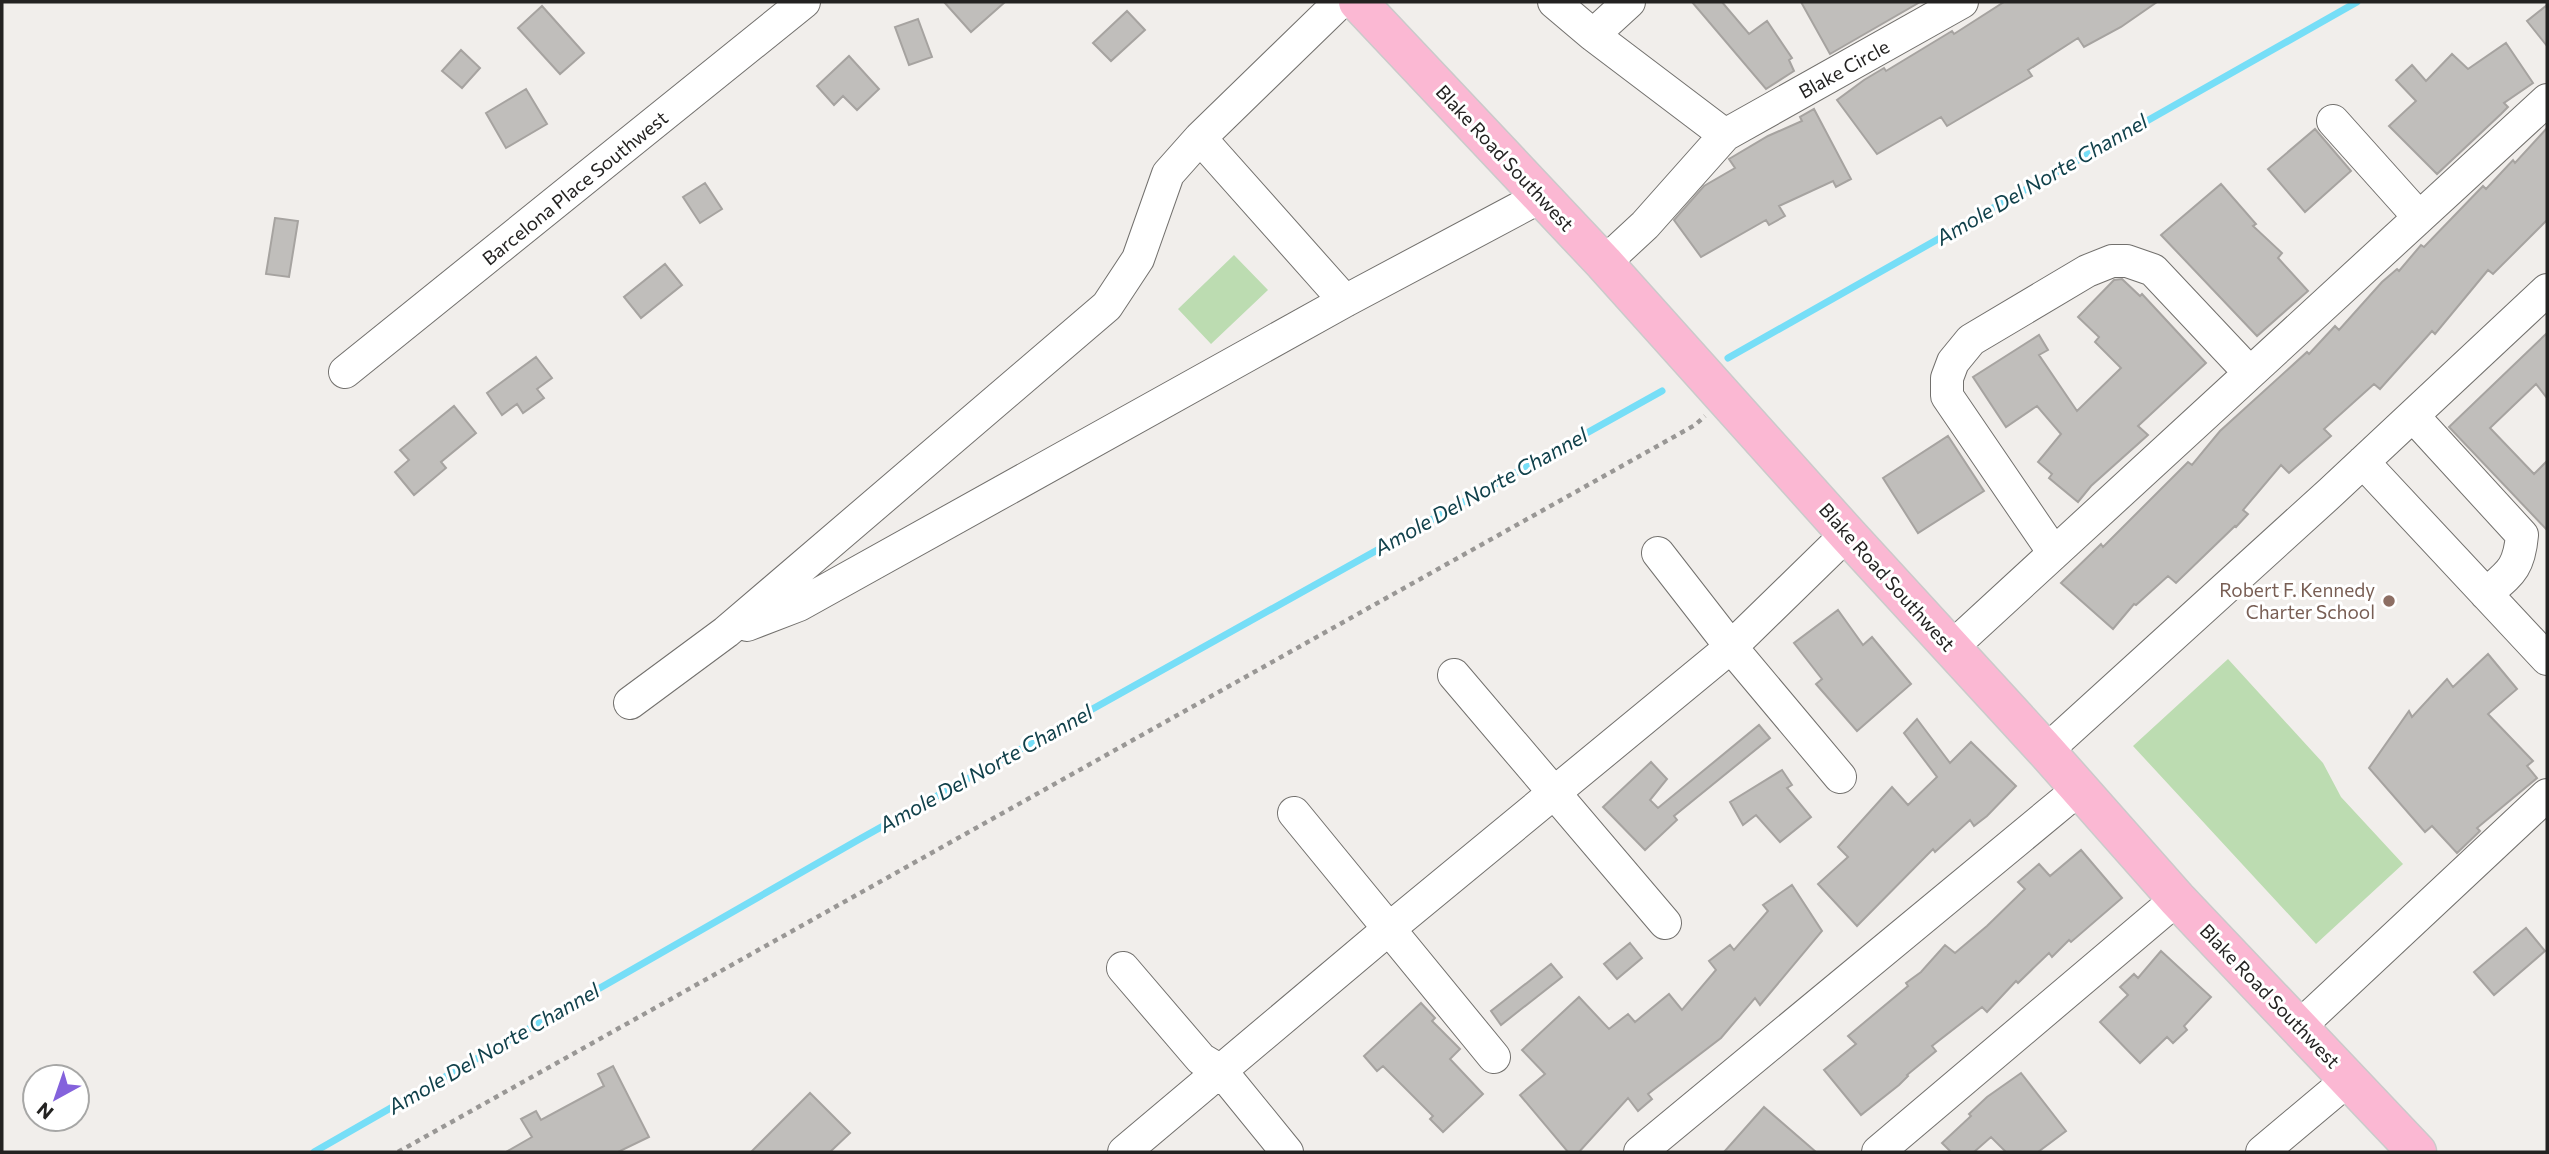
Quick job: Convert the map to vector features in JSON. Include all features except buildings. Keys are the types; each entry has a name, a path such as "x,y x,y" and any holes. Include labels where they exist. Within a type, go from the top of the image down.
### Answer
{"main road":[{"name":"Blake Road Southwest","path":"1358,2 1604,263 2177,899 2417,1152"}],"street":[{"name":"Barcelona Place Southwest","path":"345,372 804,2"},
{"path":"630,703 726,632 1107,306 1138,259 1168,174 1200,138 1340,2"},
{"path":"1554,2 1593,36 1725,135"},
{"path":"1593,36 1629,2"},
{"name":"Blake Circle","path":"1604,263 1645,225 1725,135 1962,2"},
{"path":"1951,648 2547,100"},
{"path":"2333,121 2419,218"},
{"path":"1200,138 1345,302"},
{"path":"726,632 799,605 1345,302 1542,196"},
{"path":"2054,553 1947,396 1947,378 1953,362 1971,340 2087,271 2112,261 2127,261 2154,270 2250,373"},
{"path":"2046,751 2363,463 2547,290"},
{"path":"2413,416 2522,535 2520,558 2508,574 2486,594"},
{"path":"2363,463 2547,659"},
{"path":"1124,1152 1731,647 1847,534"},
{"path":"1658,553 1731,647 1840,777"},
{"path":"1454,675 1665,923"},
{"path":"1640,1152 2079,789"},
{"path":"2300,1027 2547,795"},
{"path":"1294,813 1494,1057"},
{"path":"1878,1152 2177,899"},
{"path":"1123,968 1201,1059 1221,1072 1287,1152"},
{"path":"2262,1152 2349,1079"}],"path":[{"path":"398,1152 1695,425 1727,398"}],"green space":[{"path":"1234,255 1268,290 1211,344 1178,309"},
{"path":"2228,659 2323,763 2341,797 2403,864 2316,944 2133,746"}],"waterway":[{"name":"Amole Del Norte Channel","path":"1728,358 2357,2"},
{"name":"Amole Del Norte Channel","path":"314,1152 858,840 1662,391"}],"place":[{"name":"Robert F. Kennedy Charter School","path":"2389,601"}]}
